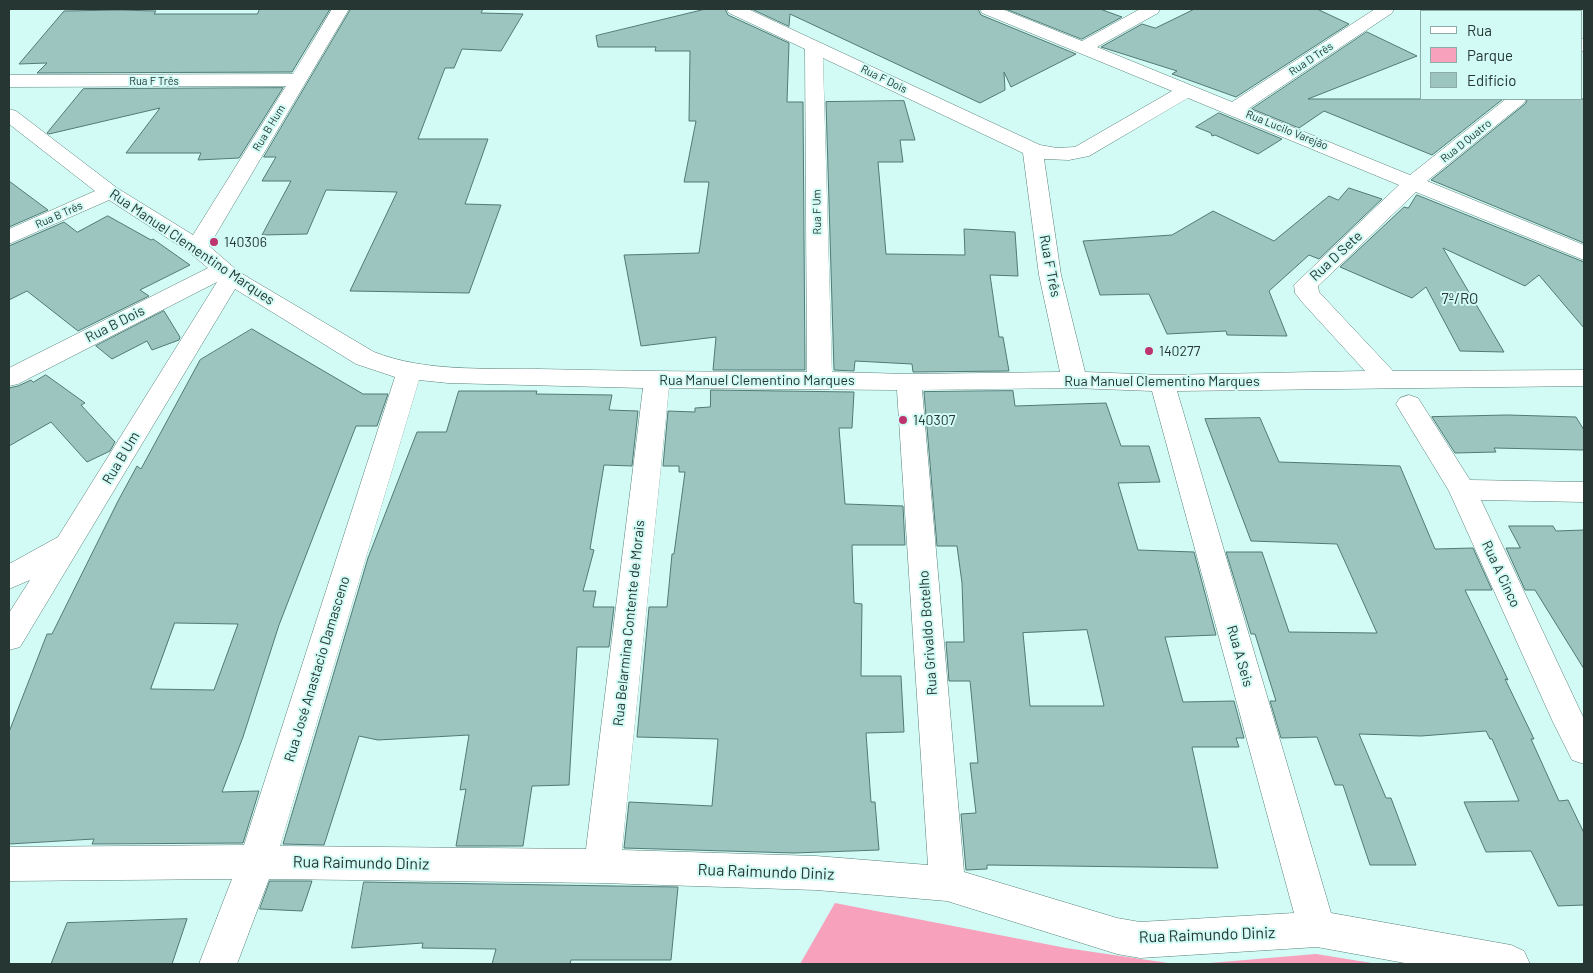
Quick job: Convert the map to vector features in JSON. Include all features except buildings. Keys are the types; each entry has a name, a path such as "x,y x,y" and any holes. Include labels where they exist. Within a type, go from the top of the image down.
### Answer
{"street":[{"name":"Rua B Hum","path":"197,247 340,9"},
{"name":"Rua F Dois","path":"735,9 1033,150 1062,156 1082,152 1187,90"},
{"name":"Rua Lucilo Varejão","path":"988,9 1584,253"},
{"path":"1083,48 1152,9"},
{"name":"Rua D Três","path":"1235,109 1386,9"},
{"name":"Rua F Um","path":"814,45 820,380"},
{"name":"Rua F Três","path":"9,81 299,80"},
{"name":"Rua D Quatro","path":"1414,182 1516,100"},
{"name":"Rua Manuel Clementino Marques","path":"12,120 110,192 197,247 227,273 365,358 391,368 409,371 448,375 657,380 909,382 1074,380 1162,383 1584,378"},
{"name":"Rua F Três","path":"1033,150 1050,275 1074,380"},
{"name":"Rua D Sete","path":"1386,379 1310,297 1305,289 1307,282 1414,182"},
{"name":"Rua B Três","path":"9,237 110,192"},
{"name":"Rua B Dois","path":"9,378 227,273"},
{"name":"Rua B Um","path":"9,638 69,543 227,273"},
{"name":"Rua José Anastacio Damasceno","path":"218,964 257,862 409,371"},
{"name":"Rua Belarmina Contente de Morais","path":"602,866 657,380"},
{"name":"Rua Grivaldo Botelho","path":"909,382 947,884"},
{"name":"Rua A Seis","path":"1162,383 1317,929"},
{"name":"Rua A Cinco","path":"1409,404 1462,490 1576,720 1584,750"},
{"path":"1462,490 1584,492"},
{"path":"9,578 69,543"},
{"name":"Rua Raimundo Diniz","path":"9,864 257,862 602,866 816,873 947,884 1117,936 1140,940 1317,929 1511,964"}],"green space":[{"path":"835,903 1066,948 1175,964 800,964"},
{"path":"1316,954 1378,964 1198,964"}],"place":[{"name":"140306","path":"214,242"},
{"name":"140277","path":"1149,351"},
{"name":"140307","path":"903,420"}],"district":[{"name":"7º/RO","path":"1460,299"}]}
